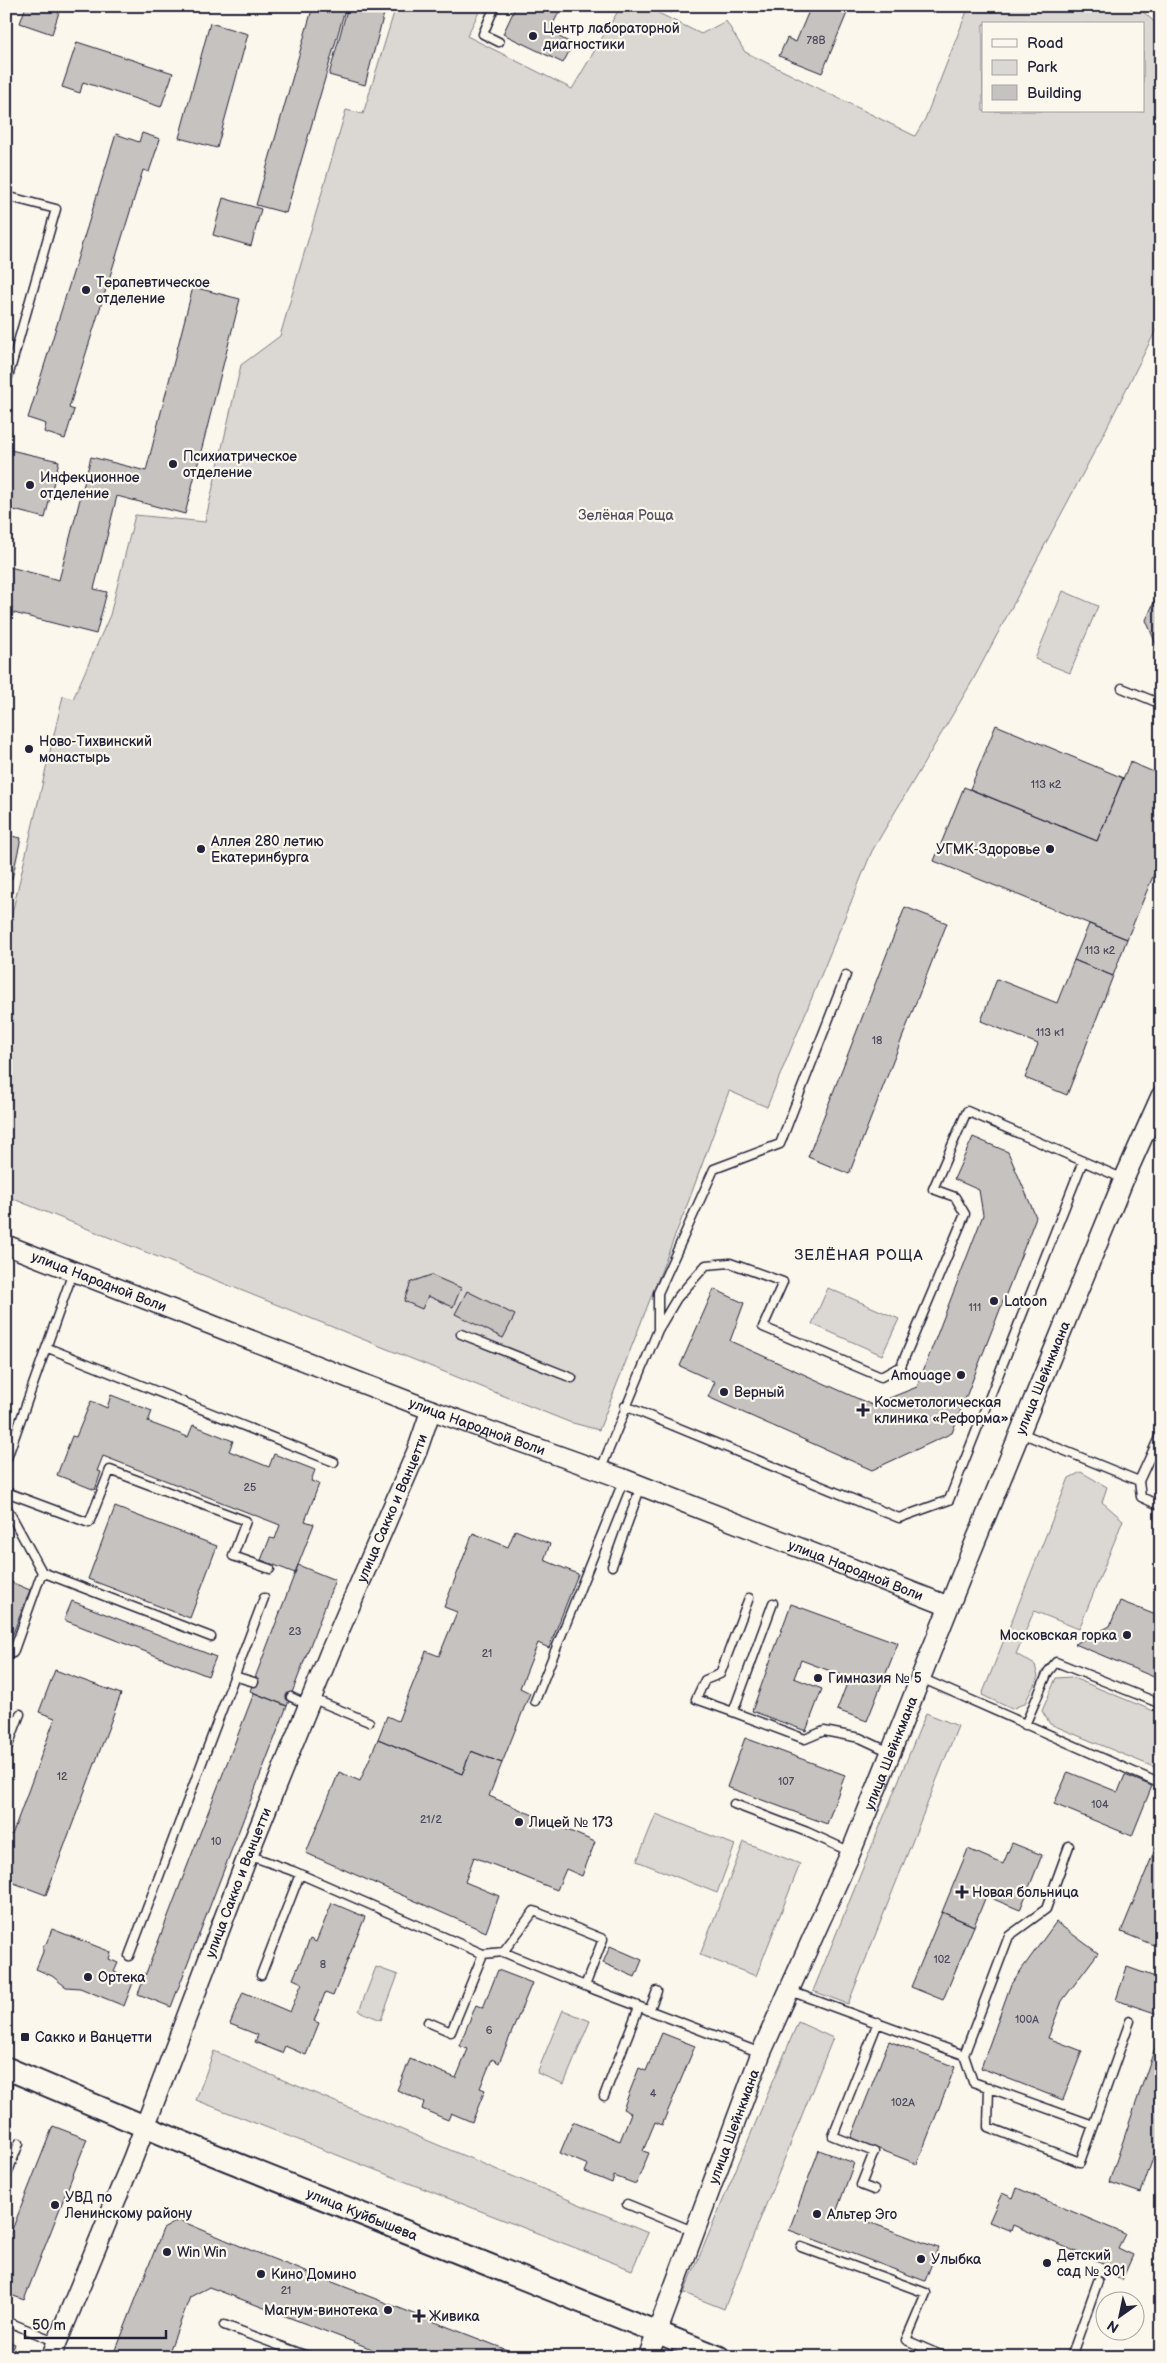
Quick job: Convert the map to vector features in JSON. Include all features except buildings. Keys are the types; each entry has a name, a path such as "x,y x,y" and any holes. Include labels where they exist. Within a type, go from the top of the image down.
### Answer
{"main road":[{"name":"улица Куйбышева","path":"8,2076 144,2126 656,2334 719,2357"}],"street":[{"name":"улица Шейнкмана","path":"648,2357 761,2053 851,1852 948,1606 1021,1433 1124,1179 1161,1096"},
{"name":"улица Народной Воли","path":"6,1245 430,1410 624,1479 948,1606"},
{"name":"улица Сакко и Ванцетти","path":"54,2349 144,2126 248,1855 356,1588 416,1451 430,1410"}],"lane":[{"path":"495,6 483,34 499,42"},
{"path":"6,196 56,209 6,384"},
{"path":"1122,688 1161,704"},
{"path":"658,1330 658,1294 714,1169 780,1144 846,975"},
{"path":"600,1471 625,1406 658,1330 677,1298 706,1265 730,1263 783,1282 763,1327 881,1376 901,1366 964,1214 955,1197 933,1188 967,1111 1124,1179"},
{"path":"625,1406 899,1518 949,1500 1083,1161"},
{"path":"6,1461 48,1348 73,1272"},
{"path":"461,1334 572,1378"},
{"path":"48,1348 334,1462"},
{"path":"1161,1432 1139,1482 1140,1497 1161,1506"},
{"path":"1021,1433 1139,1482"},
{"path":"6,1492 89,1523 110,1470 246,1521 233,1556 270,1569"},
{"path":"535,1701 624,1479"},
{"path":"612,1566 641,1486"},
{"path":"6,1506 42,1572 211,1637"},
{"path":"6,1650 13,1653 42,1572"},
{"path":"129,1956 264,1598"},
{"path":"748,1598 720,1674 705,1680 696,1700 806,1739 824,1731 860,1738 890,1752"},
{"path":"733,1712 773,1603"},
{"path":"1025,1725 1048,1672 1056,1662 1161,1704"},
{"path":"234,1676 254,1682"},
{"path":"921,1678 1161,1784"},
{"path":"291,1697 369,1722"},
{"path":"6,1751 20,1714"},
{"path":"734,1804 807,1832 851,1852"},
{"path":"1069,1846 1046,1909 1009,1936 964,2056 973,2082 1093,2125"},
{"path":"248,1855 300,1874 483,1954 503,1952 585,1986 761,2053"},
{"path":"261,1975 300,1874"},
{"path":"503,1952 534,1911 602,1939 585,1986"},
{"path":"428,2022 451,2032 483,1954"},
{"path":"649,2011 657,1991"},
{"path":"790,1991 878,2022 964,2056"},
{"path":"604,2096 639,2007"},
{"path":"988,2087 988,2127 1080,2162 1130,2021"},
{"path":"874,2190 861,2184 874,2152 833,2136 878,2022"},
{"path":"6,2178 19,2144"},
{"path":"627,2204 693,2232"},
{"path":"801,2247 926,2293 906,2340 945,2357"},
{"path":"1071,2357 1098,2281"},
{"path":"6,2321 54,2349"},
{"path":"224,2325 310,2357"}],"green space":[{"name":"Зелёная Роща","path":"396,6 482,6 467,36 572,89 618,11 631,6 644,6 701,34 726,21 745,52 915,136 925,119 969,6 1137,6 1161,28 1161,320 1099,443 973,680 872,851 767,1107 729,1091 689,1200 599,1430 569,1422 6,1196 6,939 63,696 73,699 110,615 135,515 205,522 241,365 280,336 346,110 363,114"},
{"path":"1063,591 1098,606 1070,673 1035,659"},
{"path":"828,1288 899,1319 882,1355 812,1324"},
{"path":"1081,1472 1107,1487 1102,1502 1123,1520 1079,1629 1034,1611 1016,1654 1035,1665 1038,1677 1025,1703 1012,1709 982,1695 1069,1478"},
{"path":"1071,1677 1161,1714 1161,1770 1050,1724 1042,1711 1056,1678"},
{"path":"926,1713 958,1726 848,2004 813,1991"},
{"path":"656,1814 735,1845 717,1893 637,1861"},
{"path":"744,1842 800,1864 756,1976 700,1955"},
{"path":"376,1967 398,1975 381,2020 359,2011"},
{"path":"563,2010 590,2021 564,2084 537,2073"},
{"path":"798,2022 833,2038 724,2309 684,2293"},
{"path":"214,2051 648,2233 632,2270 196,2100"}],"tram line":[{"path":"1154,2357 1161,2340"}],"place":[{"name":"Центр лабораторной диагностики","path":"533,36"},
{"name":"Терапевтическое отделение","path":"86,290"},
{"name":"Психиатрическое отделение","path":"173,464"},
{"name":"Инфекционное отделение","path":"30,485"},
{"name":"Ново-Тихвинский монастырь","path":"29,749"},
{"name":"Аллея 280 летию Екатеринбурга","path":"201,849"},
{"name":"УГМК-Здоровье","path":"1050,849"},
{"name":"Latoon","path":"994,1301"},
{"name":"Amouage","path":"961,1375"},
{"name":"Верный","path":"724,1392"},
{"name":"Косметологическая клиника «Реформа»","path":"863,1410"},
{"name":"Московская горка","path":"1127,1635"},
{"name":"Гимназия № 5","path":"818,1678"},
{"name":"Лицей № 173","path":"519,1822"},
{"name":"Новая больница","path":"962,1892"},
{"name":"Ортека","path":"88,1977"},
{"name":"Сакко и Ванцетти","path":"25,2037"},
{"name":"УВД по Ленинскому району","path":"55,2205"},
{"name":"Альтер Эго","path":"817,2214"},
{"name":"Win Win","path":"167,2252"},
{"name":"Улыбка","path":"921,2259"},
{"name":"Детский сад № 301","path":"1047,2263"},
{"name":"Кино Домино","path":"261,2274"},
{"name":"Магнум-винотека","path":"388,2310"},
{"name":"Живика","path":"419,2316"}],"district":[{"name":"ЗЕЛЁНАЯ РОЩА","path":"859,1255"}]}
